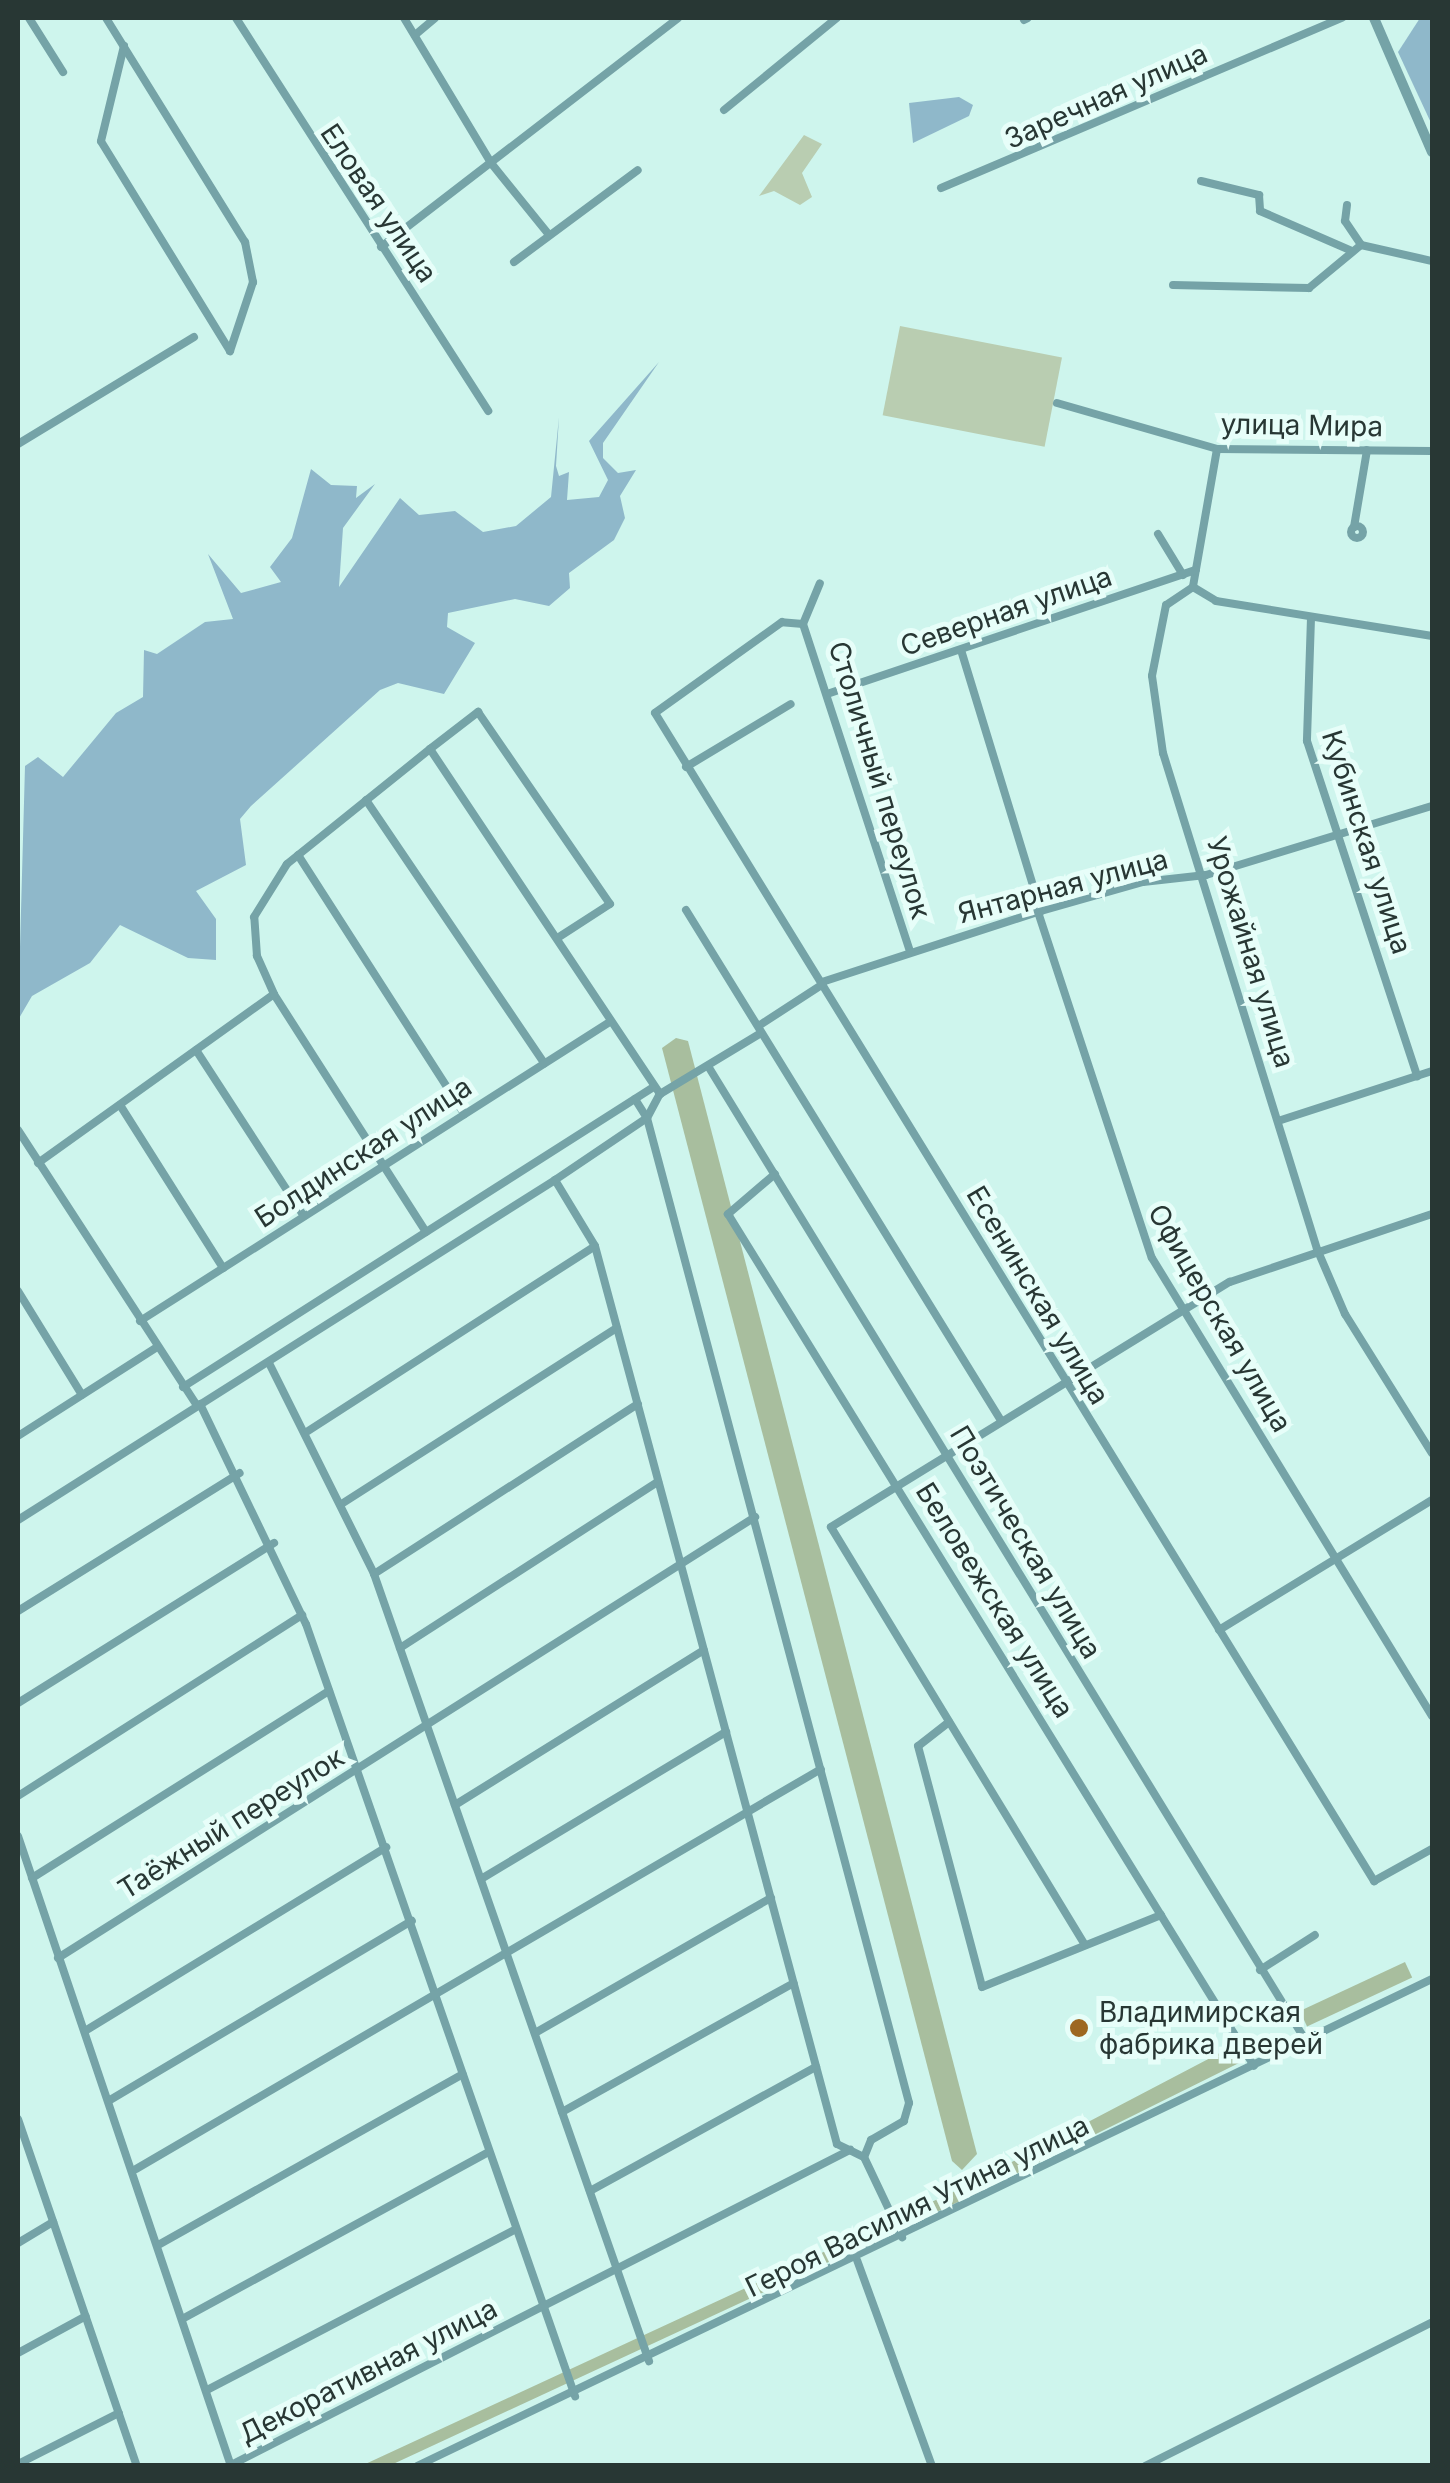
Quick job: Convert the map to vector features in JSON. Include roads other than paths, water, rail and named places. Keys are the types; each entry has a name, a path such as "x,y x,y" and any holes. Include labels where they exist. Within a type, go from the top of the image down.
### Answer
{"street":[{"path":"29,18 63,72"},
{"path":"106,18 124,46 245,242 253,282 230,350 101,141 124,46"},
{"name":"Еловая улица","path":"236,18 488,411"},
{"path":"404,18 492,163 549,235"},
{"path":"415,35 436,18"},
{"path":"381,247 678,18"},
{"path":"724,110 837,18"},
{"name":"Заречная улица","path":"941,188 1342,18"},
{"path":"1376,19 1432,152"},
{"path":"514,262 638,170"},
{"path":"1201,180 1259,195 1260,211 1352,250"},
{"path":"1348,205 1345,221 1361,246"},
{"path":"1173,284 1309,288 1330,278 1352,250 1361,246 1432,261"},
{"path":"18,444 194,337"},
{"name":"улица Мира","path":"1057,403 1217,448 1432,451"},
{"path":"1217,448 1194,587 1216,600 1432,636"},
{"path":"1354,527 1367,450"},
{"path":"1158,534 1183,574"},
{"name":"Северная улица","path":"830,693 1196,570"},
{"path":"803,624 820,583"},
{"name":"Урожайная улица","path":"1194,587 1166,605 1152,676 1164,753 1206,876 1317,1249 1346,1314 1432,1454"},
{"name":"Кубинская улица","path":"1311,618 1302,714 1344,834 1417,1076"},
{"name":"Есенинская улица","path":"803,624 782,622 655,707 686,766 1374,1881 1432,1849"},
{"name":"Столичный переулок","path":"803,624 830,693 910,952"},
{"name":"Офицерская улица","path":"961,650 1132,1215 1184,1308 1432,1716"},
{"path":"686,766 790,704"},
{"path":"426,1232 274,994 256,956 254,917 298,854 478,712 610,904 559,937"},
{"path":"18,1520 647,1118 656,1091 559,937 430,749"},
{"path":"366,800 544,1063"},
{"name":"Янтарная улица","path":"182,1387 634,1099 708,1066 822,983 1040,911 1143,882 1206,876 1432,806"},
{"path":"298,854 464,1114"},
{"path":"686,910 1000,1419"},
{"path":"38,1162 274,994"},
{"name":"Болдинская улица","path":"140,1321 610,1021"},
{"path":"196,1050 304,1216"},
{"name":"Поэтическая улица","path":"708,1066 1306,2041"},
{"path":"1278,1120 1432,1071"},
{"path":"634,1099 647,1118 908,2103 904,2121 871,2140 864,2157"},
{"path":"120,1104 223,1268"},
{"path":"18,1130 182,1387 199,1405 240,1472 274,1543 386,1847 540,2309 574,2396"},
{"name":"Беловежская улица","path":"775,1174 728,1214 1254,2066"},
{"path":"555,1180 595,1246 837,2144 864,2157 902,2238"},
{"path":"1085,1945 831,1531 896,1484 1062,1378 1184,1308 1317,1249 1432,1214"},
{"path":"308,1431 595,1246"},
{"path":"18,1291 82,1394"},
{"path":"343,1504 617,1328"},
{"path":"18,1436 157,1347"},
{"path":"269,1363 308,1431 374,1574 648,2361"},
{"path":"374,1574 638,1404"},
{"path":"18,1611 240,1472"},
{"path":"400,1648 658,1482"},
{"path":"1219,1630 1432,1500"},
{"name":"Таёжный переулок","path":"58,1958 755,1518"},
{"path":"18,1703 274,1543"},
{"path":"18,1796 302,1615"},
{"path":"455,1805 704,1650"},
{"path":"32,1878 329,1691"},
{"path":"949,1722 918,1746 979,1984 1161,1915"},
{"path":"481,1879 726,1732"},
{"path":"136,2169 508,1955 821,1768"},
{"name":"Декоративная улица","path":"18,1836 58,1958 136,2169 231,2465 850,2150"},
{"path":"85,2032 386,1847"},
{"path":"534,2034 771,1898"},
{"path":"110,2100 412,1921"},
{"path":"1260,1970 1315,1935"},
{"name":"Героя Василия Утина улица","path":"417,2466 648,2361 1432,1978"},
{"path":"562,2112 794,1983"},
{"path":"590,2192 816,2067"},
{"path":"160,2244 463,2074"},
{"path":"18,2119 21,2139 137,2466"},
{"path":"184,2318 489,2152"},
{"path":"18,2243 53,2222"},
{"path":"207,2390 514,2230"},
{"path":"858,2260 932,2466"},
{"path":"18,2353 86,2316"},
{"path":"1144,2466 1432,2322"},
{"path":"18,2464 119,2413"}],"water":[{"path":"1420,18 1432,18 1432,125 1398,52"},
{"path":"959,97 973,105 969,116 913,143 909,103"},
{"path":"659,362 603,443 603,458 618,473 636,470 620,496 625,518 614,540 569,573 570,588 549,606 515,599 448,613 447,627 475,643 444,694 398,683 380,690 251,806 240,819 246,865 196,891 216,919 216,960 188,958 120,925 90,963 32,996 18,1020 25,766 38,757 63,777 116,713 143,697 144,650 157,654 205,622 233,619 208,554 241,593 281,582 270,567 292,538 311,469 331,485 357,486 356,498 375,484 343,528 339,587 400,498 419,515 455,511 483,532 516,526 551,497 559,417 556,466 559,476 569,472 567,500 599,497 608,480 589,441"}],"place":[{"name":"Владимирская фабрика дверей","path":"1079,2028"}]}
